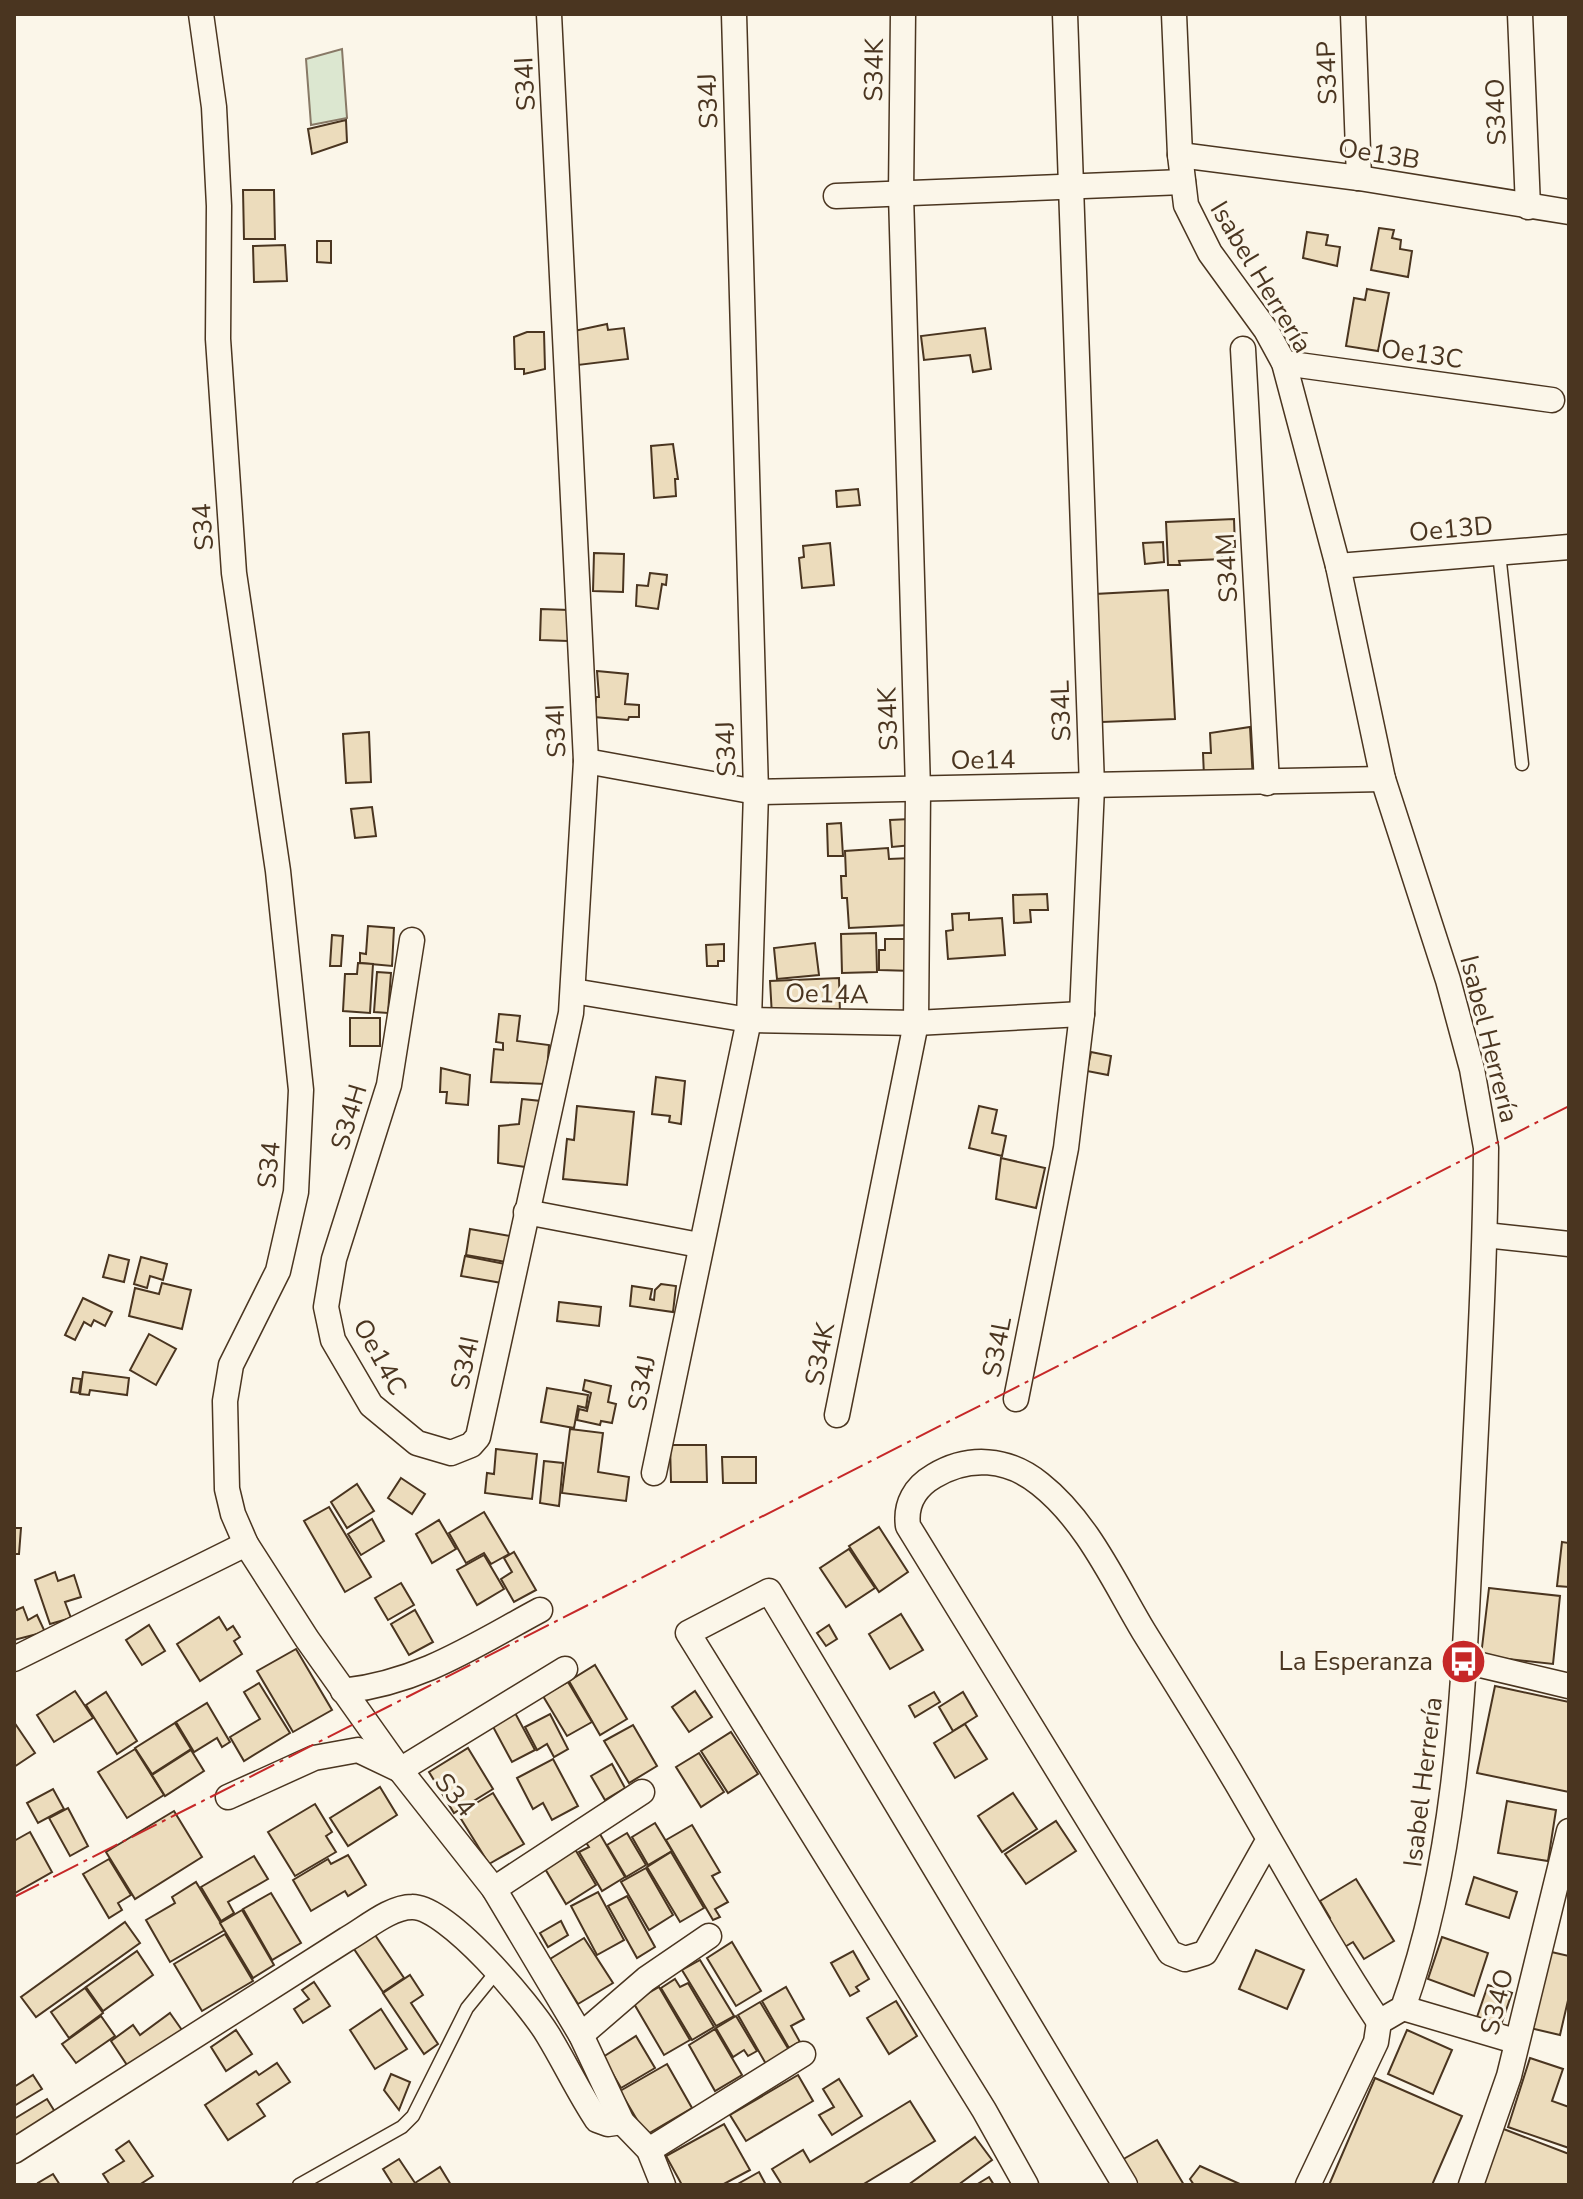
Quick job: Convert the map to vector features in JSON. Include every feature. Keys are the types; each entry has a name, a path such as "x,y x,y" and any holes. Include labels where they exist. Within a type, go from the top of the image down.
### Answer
{"street":[{"name":"S34","path":"201,14 214,107 219,206 218,339 234,573 278,871 293,990 301,1090 296,1192 278,1271 231,1365 225,1401 227,1489 246,1544 343,1691 400,1770 494,1889 581,2035 622,2122 649,2150 663,2185"},
{"name":"S34I","path":"478,1437 573,991 586,761 549,14"},
{"name":"S34J","path":"654,1473 699,1245 749,1020 756,792 734,14"},
{"name":"S34K","path":"837,1415 916,1023 918,790 901,194 903,14"},
{"name":"S34L","path":"1016,1399 1066,1148 1082,1014 1092,787 1065,14"},
{"name":"Isabel Herrería","path":"1174,14 1180,155 1186,205 1210,253 1266,330 1284,363 1338,566 1383,779 1448,980 1472,1069 1486,1148 1485,1235 1464,1661 1448,1835 1438,1891 1403,2008"},
{"name":"S34P","path":"1353,14 1359,178"},
{"name":"S34O","path":"1520,14 1528,207"},
{"name":"Oe13B","path":"1180,155 1359,178 1569,212"},
{"path":"836,196 1183,182"},
{"name":"S34M","path":"1243,349 1267,783"},
{"name":"Oe13C","path":"1284,363 1552,400"},
{"name":"Oe13D","path":"1338,566 1569,547"},
{"name":"Oe14","path":"586,761 756,792 1383,779"},
{"name":"S34H","path":"326,1307 334,1259 389,1085 412,940"},
{"name":"Oe14A","path":"573,991 749,1020 916,1023 1082,1014"},
{"path":"526,1212 699,1245"},
{"path":"1485,1235 1569,1244"},
{"name":"Oe14C","path":"326,1307 333,1340 361,1393 381,1417 417,1443 440,1452 461,1451 478,1437"},
{"path":"1269,1839 1205,1953 1185,1959 1170,1953 908,1526 906,1512 911,1498 926,1481 952,1467 981,1460 1002,1463 1024,1473 1054,1496 1075,1520 1269,1839 1379,2022 1376,2042 1308,2185"},
{"path":"14,1659 246,1544"},
{"path":"1026,2185 984,2110 688,1633 769,1591 1125,2185"},
{"path":"343,1691 383,1687 423,1674 540,1610"},
{"path":"1464,1661 1569,1686"},
{"path":"228,1797 314,1758 358,1750 400,1770 565,1669"},
{"path":"494,1889 642,1792"},
{"name":"S34O","path":"1471,2185 1509,2076 1515,2041 1569,1831"},
{"path":"14,2151 203,2028 402,1909 421,1908 442,1919 497,1971 548,2033 597,2120 608,2124 622,2122"},
{"path":"581,2035 646,1979 709,1936"},
{"path":"1379,2022 1403,2008 1515,2041"},
{"path":"649,2150 803,2054"}],"lane":[{"path":"1499,553 1522,764"},
{"path":"299,2185 402,2127 413,2116 467,2008 497,1971"}],"green space":[{"path":"342,49 347,118 311,125 306,59"}],"building":[{"path":"346,120 347,142 312,154 308,129"},
{"path":"243,190 274,190 275,239 244,239"},
{"path":"1379,228 1394,230 1392,238 1401,240 1400,249 1412,251 1408,277 1371,270"},
{"path":"1307,232 1328,235 1326,245 1340,247 1337,266 1303,258"},
{"path":"317,241 331,241 331,263 317,262"},
{"path":"285,245 287,281 254,282 253,246"},
{"path":"1367,289 1389,293 1378,351 1346,346 1354,298 1365,300"},
{"path":"607,324 608,330 624,328 628,359 578,365 574,331"},
{"path":"985,328 991,369 973,372 970,355 924,360 921,336"},
{"path":"527,332 544,332 545,369 524,374 524,369 515,369 514,337"},
{"path":"673,444 678,479 675,479 676,496 654,498 651,446"},
{"path":"858,489 860,505 837,507 836,491"},
{"path":"1234,519 1235,548 1222,548 1222,559 1179,561 1180,565 1168,565 1166,522"},
{"path":"1163,542 1164,562 1145,564 1143,543"},
{"path":"830,543 834,585 802,588 799,558 804,557 803,546"},
{"path":"594,553 624,554 623,592 593,591"},
{"path":"650,573 667,575 666,585 662,584 658,609 636,606 637,585 648,586"},
{"path":"1168,590 1175,719 1102,722 1095,594"},
{"path":"541,609 569,610 568,641 540,640"},
{"path":"597,671 628,674 625,704 639,705 639,717 629,717 628,720 594,717 596,697 599,697"},
{"path":"1250,727 1253,780 1204,776 1203,753 1211,753 1210,733"},
{"path":"369,732 371,782 346,783 343,734"},
{"path":"372,807 376,836 355,838 351,809"},
{"path":"910,819 912,845 892,847 890,820"},
{"path":"841,823 843,856 828,856 827,824"},
{"path":"888,848 889,859 911,858 909,925 849,928 847,898 842,898 841,876 846,876 845,851"},
{"path":"1047,894 1048,910 1030,910 1031,922 1014,923 1013,895"},
{"path":"969,913 969,920 1002,918 1005,955 948,959 946,931 953,930 952,914"},
{"path":"368,926 394,928 392,966 360,963 360,953 366,954"},
{"path":"876,933 877,972 842,973 841,934"},
{"path":"332,935 343,936 341,966 330,966"},
{"path":"885,939 913,939 913,971 879,970 879,950 885,950"},
{"path":"815,943 819,975 777,979 774,948"},
{"path":"724,944 724,961 718,961 718,966 707,966 706,945"},
{"path":"358,963 373,964 370,1013 343,1011 345,974 357,974"},
{"path":"377,972 391,973 388,1013 374,1012"},
{"path":"839,978 840,1014 772,1016 770,981"},
{"path":"499,1014 520,1016 517,1041 549,1045 546,1084 491,1082 494,1049 503,1050 503,1043 496,1042"},
{"path":"350,1018 380,1018 380,1046 350,1046"},
{"path":"1091,1052 1111,1056 1108,1075 1087,1071"},
{"path":"441,1068 470,1075 468,1105 446,1103 447,1092 440,1092"},
{"path":"656,1077 685,1081 681,1124 669,1122 670,1116 652,1114"},
{"path":"522,1099 541,1101 533,1168 498,1163 499,1126 519,1124"},
{"path":"577,1106 634,1112 627,1185 563,1179 567,1139 574,1140"},
{"path":"979,1106 997,1110 992,1133 1006,1136 1002,1156 969,1148"},
{"path":"1001,1158 1045,1168 1036,1208 996,1199"},
{"path":"470,1229 510,1236 506,1262 466,1255"},
{"path":"109,1255 129,1260 124,1282 103,1277"},
{"path":"465,1256 505,1264 502,1283 461,1276"},
{"path":"141,1257 167,1264 163,1280 150,1276 147,1288 134,1284"},
{"path":"162,1283 191,1290 182,1329 129,1316 135,1288 159,1294"},
{"path":"661,1284 676,1286 673,1312 630,1306 632,1286 652,1289 650,1299 654,1300 655,1290"},
{"path":"83,1298 112,1312 105,1326 94,1320 91,1326 84,1322 75,1340 65,1335"},
{"path":"559,1302 601,1307 599,1326 557,1321"},
{"path":"149,1334 176,1349 156,1385 130,1370"},
{"path":"83,1372 129,1378 127,1395 90,1390 89,1395 80,1394"},
{"path":"73,1378 81,1379 79,1393 71,1392"},
{"path":"585,1380 611,1386 608,1402 616,1404 612,1423 601,1421 600,1425 577,1420 579,1409 587,1411 591,1393 583,1390"},
{"path":"547,1388 588,1395 586,1408 578,1406 574,1428 541,1422"},
{"path":"570,1429 603,1433 598,1472 629,1477 626,1501 562,1493"},
{"path":"670,1445 706,1445 707,1482 671,1482"},
{"path":"496,1449 537,1454 532,1499 485,1493 487,1473 494,1474"},
{"path":"722,1457 756,1457 756,1483 723,1483"},
{"path":"544,1461 563,1463 559,1506 540,1503"},
{"path":"401,1478 425,1494 412,1514 388,1498"},
{"path":"357,1484 374,1511 347,1528 331,1502"},
{"path":"329,1507 371,1577 345,1592 304,1521"},
{"path":"484,1512 509,1554 491,1564 484,1553 466,1563 449,1533"},
{"path":"372,1519 384,1541 361,1555 348,1534"},
{"path":"439,1520 456,1549 432,1563 416,1534"},
{"path":"879,1527 908,1572 879,1592 849,1546"},
{"path":"14,1528 21,1528 19,1554 14,1554"},
{"path":"1562,1542 1569,1543 1569,1587 1557,1586"},
{"path":"849,1549 875,1588 846,1607 820,1568"},
{"path":"514,1552 536,1590 514,1602 501,1579 512,1572 504,1558"},
{"path":"484,1555 504,1589 477,1605 457,1570"},
{"path":"55,1572 58,1581 74,1575 81,1597 65,1602 71,1618 50,1624 35,1580"},
{"path":"401,1583 414,1605 388,1620 375,1598"},
{"path":"1489,1588 1560,1596 1553,1664 1481,1656"},
{"path":"23,1607 28,1620 37,1615 45,1632 14,1640 14,1611"},
{"path":"415,1610 433,1642 409,1655 391,1624"},
{"path":"901,1614 923,1650 890,1669 869,1634"},
{"path":"219,1617 227,1630 233,1626 240,1637 234,1641 242,1654 200,1681 177,1644"},
{"path":"149,1625 165,1651 142,1665 126,1640"},
{"path":"829,1625 837,1639 826,1646 817,1633"},
{"path":"296,1649 332,1710 293,1732 257,1671"},
{"path":"595,1665 627,1719 600,1735 569,1681"},
{"path":"568,1682 592,1722 567,1736 543,1696"},
{"path":"259,1683 290,1733 244,1761 230,1737 260,1719 244,1692"},
{"path":"1495,1686 1569,1702 1569,1792 1477,1773"},
{"path":"75,1691 93,1718 54,1742 37,1715"},
{"path":"695,1691 712,1717 689,1732 672,1707"},
{"path":"106,1692 137,1741 117,1754 86,1705"},
{"path":"934,1692 940,1702 915,1717 909,1706"},
{"path":"963,1692 977,1716 953,1731 939,1707"},
{"path":"207,1703 230,1742 222,1747 217,1738 194,1752 176,1722"},
{"path":"514,1711 535,1750 512,1762 491,1723"},
{"path":"550,1714 568,1749 554,1757 547,1744 537,1750 525,1727"},
{"path":"14,1722 35,1753 14,1767"},
{"path":"175,1723 191,1749 152,1774 135,1748"},
{"path":"965,1724 987,1759 955,1778 934,1743"},
{"path":"633,1725 657,1766 629,1783 604,1741"},
{"path":"731,1732 758,1774 728,1793 701,1751"},
{"path":"468,1748 493,1789 454,1813 429,1772"},
{"path":"135,1749 164,1795 127,1818 98,1772"},
{"path":"191,1750 204,1771 165,1796 152,1775"},
{"path":"699,1753 724,1792 701,1807 676,1767"},
{"path":"553,1759 578,1806 552,1820 543,1803 533,1809 517,1778"},
{"path":"612,1764 625,1788 605,1800 591,1776"},
{"path":"380,1787 397,1815 348,1846 330,1818"},
{"path":"53,1789 64,1809 38,1823 27,1803"},
{"path":"493,1793 524,1844 489,1864 458,1814"},
{"path":"1013,1793 1037,1829 1002,1852 978,1816"},
{"path":"1507,1801 1556,1810 1548,1861 1498,1853"},
{"path":"315,1804 332,1832 326,1836 336,1852 295,1876 268,1832"},
{"path":"68,1808 88,1846 70,1856 49,1818"},
{"path":"174,1811 202,1857 135,1899 106,1852"},
{"path":"1056,1821 1076,1851 1026,1884 1005,1854"},
{"path":"655,1823 672,1851 648,1865 632,1837"},
{"path":"692,1825 720,1872 712,1876 728,1902 715,1909 720,1917 713,1920 666,1840"},
{"path":"597,1829 625,1877 602,1891 579,1852 589,1847 583,1838"},
{"path":"30,1832 52,1872 15,1893 14,1841"},
{"path":"627,1833 646,1865 626,1877 607,1845"},
{"path":"572,1844 596,1885 566,1904 541,1862"},
{"path":"671,1852 704,1908 680,1922 647,1867"},
{"path":"348,1855 366,1885 348,1896 345,1891 311,1911 293,1880 328,1859 331,1864"},
{"path":"254,1856 268,1879 228,1902 234,1913 221,1921 201,1887"},
{"path":"109,1859 131,1895 118,1903 122,1910 109,1918 83,1874"},
{"path":"646,1868 673,1915 649,1930 621,1882"},
{"path":"1474,1877 1517,1892 1509,1918 1466,1904"},
{"path":"1356,1879 1394,1941 1364,1959 1353,1942 1343,1948 1326,1921 1330,1918 1320,1901"},
{"path":"196,1882 225,1930 170,1962 146,1920 175,1903 172,1897"},
{"path":"598,1892 624,1940 597,1955 571,1906"},
{"path":"271,1893 301,1943 272,1960 243,1909"},
{"path":"627,1896 655,1947 637,1958 608,1906"},
{"path":"242,1910 274,1965 253,1978 220,1923"},
{"path":"561,1921 568,1935 548,1947 540,1933"},
{"path":"125,1922 140,1943 36,2017 21,1997"},
{"path":"225,1934 253,1981 202,2011 174,1964"},
{"path":"375,1935 404,1978 383,1992 354,1949"},
{"path":"1442,1937 1488,1953 1474,1996 1428,1979"},
{"path":"584,1938 613,1983 578,2004 550,1959"},
{"path":"732,1942 761,1991 736,2006 707,1958"},
{"path":"1256,1950 1304,1970 1287,2009 1239,1989"},
{"path":"137,1951 153,1975 103,2011 86,1987"},
{"path":"853,1951 869,1979 856,1987 859,1991 850,1996 831,1963"},
{"path":"1547,1951 1569,1956 1569,1996 1560,2035 1530,2028"},
{"path":"700,1960 734,2016 716,2026 682,1970"},
{"path":"410,1975 423,1995 411,2003 438,2044 424,2054 383,1993"},
{"path":"675,1979 680,1987 688,1983 714,2027 692,2040 661,1988"},
{"path":"314,1982 330,2006 303,2023 294,2009 309,1999 302,1990"},
{"path":"1488,1985 1512,1993 1501,2025 1477,2017"},
{"path":"659,1987 690,2040 664,2055 633,2002"},
{"path":"786,1987 804,2019 791,2026 800,2042 789,2048 762,2001"},
{"path":"85,1988 103,2013 69,2038 51,2012"},
{"path":"896,2001 917,2036 889,2054 867,2018"},
{"path":"760,2002 789,2050 766,2064 738,2015"},
{"path":"381,2009 407,2049 375,2069 350,2030"},
{"path":"170,2013 184,2033 131,2071 111,2041 133,2025 140,2035"},
{"path":"101,2016 115,2036 76,2063 62,2044"},
{"path":"736,2016 757,2051 748,2056 744,2050 733,2057 716,2028"},
{"path":"715,2029 742,2075 715,2091 689,2045"},
{"path":"236,2030 252,2054 226,2071 211,2047"},
{"path":"1407,2030 1452,2050 1433,2094 1388,2074"},
{"path":"636,2036 655,2068 621,2088 603,2057"},
{"path":"1530,2058 1563,2069 1552,2101 1569,2107 1569,2148 1508,2127"},
{"path":"277,2063 290,2082 257,2104 265,2116 228,2140 205,2105 256,2071 259,2075"},
{"path":"667,2064 692,2108 646,2135 620,2091"},
{"path":"391,2074 410,2082 399,2110 384,2090"},
{"path":"33,2075 42,2089 14,2106 14,2087"},
{"path":"798,2075 813,2101 746,2141 730,2115"},
{"path":"1375,2078 1462,2116 1432,2185 1329,2185"},
{"path":"839,2079 862,2116 832,2135 819,2115 834,2107 823,2089"},
{"path":"47,2099 60,2120 14,2139 14,2119"},
{"path":"910,2101 935,2141 862,2185 782,2185 772,2169 803,2150 810,2162"},
{"path":"724,2124 750,2170 722,2185 682,2185 666,2156"},
{"path":"1501,2128 1569,2154 1569,2185 1479,2185"},
{"path":"975,2137 992,2160 958,2185 908,2185"},
{"path":"1157,2140 1184,2185 1134,2185 1120,2161"},
{"path":"129,2141 153,2176 139,2185 110,2185 103,2174 124,2161 116,2150"},
{"path":"399,2159 415,2183 440,2167 451,2185 393,2185 383,2169"},
{"path":"1200,2166 1242,2185 1194,2185 1190,2179"},
{"path":"759,2172 766,2185 736,2185"},
{"path":"53,2174 60,2185 39,2185 38,2183"},
{"path":"989,2177 994,2185 976,2185"}],"power":[{"path":"14,1897 1569,1106"}],"place":[{"name":"La Esperanza","path":"1464,1661"}]}
